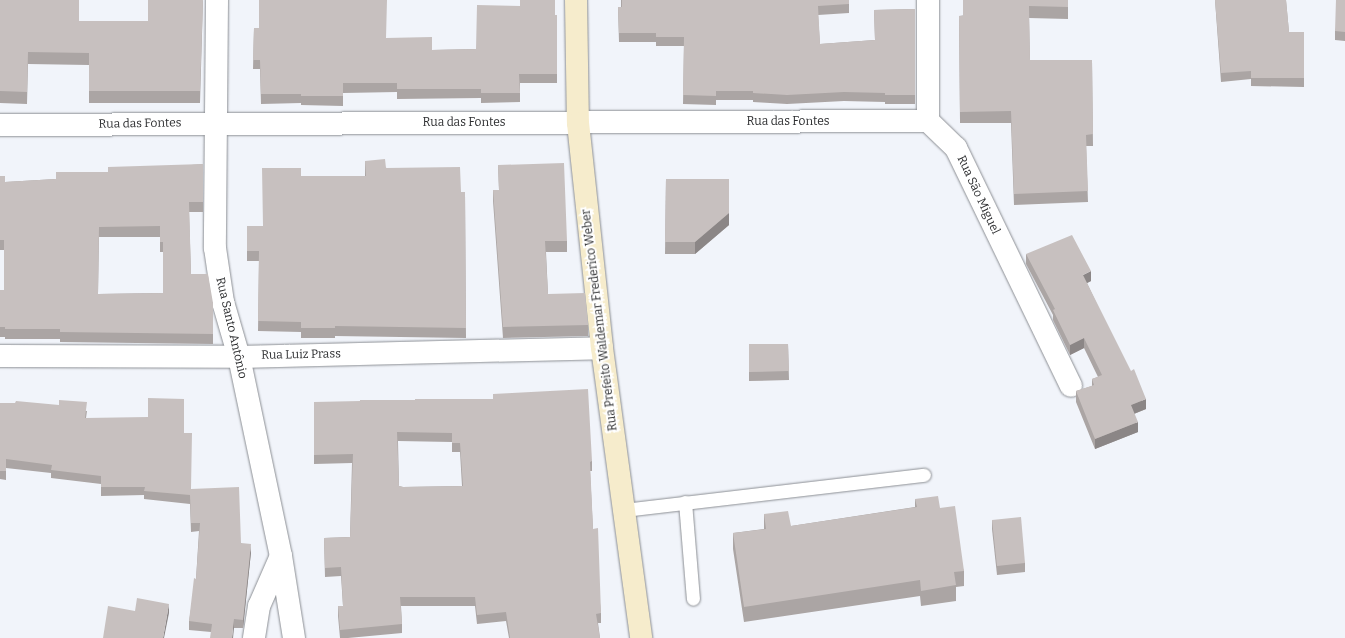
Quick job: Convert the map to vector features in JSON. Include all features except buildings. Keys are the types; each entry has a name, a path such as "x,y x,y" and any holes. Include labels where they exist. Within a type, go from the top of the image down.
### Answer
{"street":[{"name":"Rua Santo Antônio","path":"217,0 215,248 223,302 239,357 281,556 294,638"},
{"name":"Rua Prefeito Waldemar Frederico Weber","path":"576,0 578,123 602,348 641,638"},
{"path":"928,0 928,121"},
{"name":"Rua das Fontes","path":"0,125 928,121"},
{"name":"Rua São Miguel","path":"928,121 956,148 1071,386"},
{"name":"Rua Luiz Prass","path":"0,356 239,357 602,348"},
{"path":"254,638 259,606 281,556"}],"lane":[{"path":"624,510 924,475"},
{"path":"685,502 693,599"}]}
